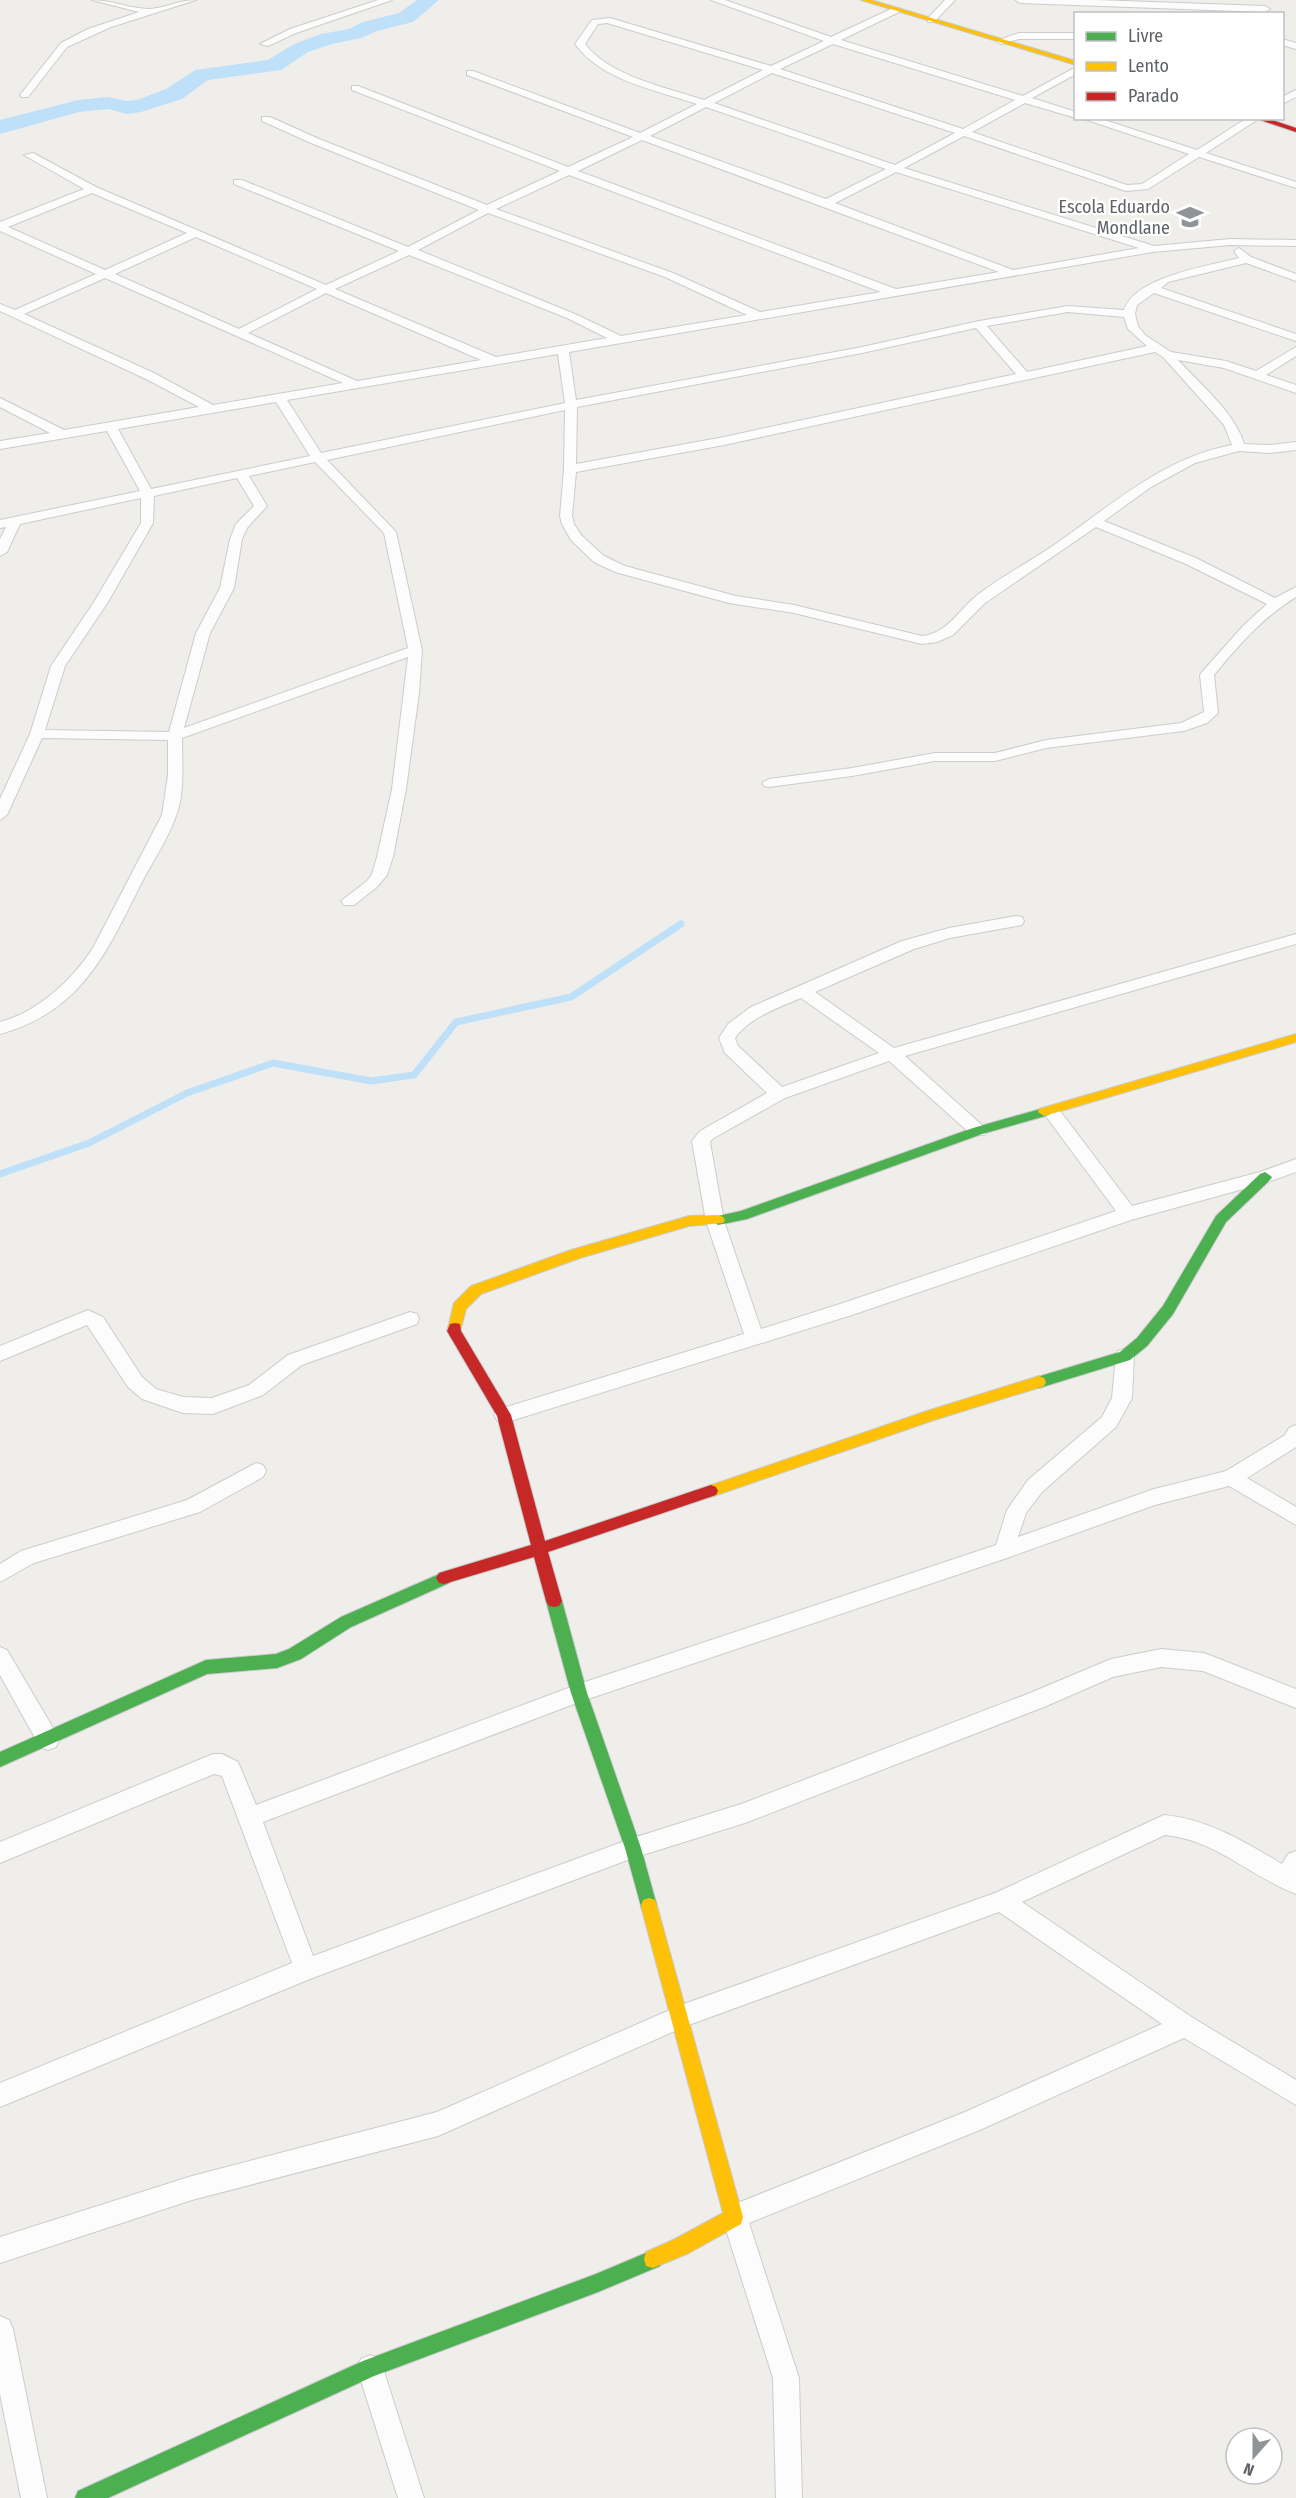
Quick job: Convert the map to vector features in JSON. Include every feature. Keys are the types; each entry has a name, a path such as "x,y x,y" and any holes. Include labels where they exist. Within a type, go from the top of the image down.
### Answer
{"street":[{"path":"97,0 151,12"},
{"path":"25,96 31,82 48,68 59,51 67,44 92,32 191,0"},
{"path":"265,44 293,31 387,0"},
{"path":"716,0 831,40 1074,114"},
{"path":"864,0 1074,62"},
{"path":"931,20 950,0"},
{"path":"1020,0 1263,7"},
{"path":"239,333 326,288 410,250 489,210 513,195 706,105 831,40 896,10"},
{"path":"1153,249 897,169 641,82 601,66 579,44 595,22 607,20 964,132 1126,188 1144,188 1253,120"},
{"path":"1001,41 1018,36 1074,39"},
{"path":"1054,57 1074,41"},
{"path":"826,203 897,169 1074,71"},
{"path":"470,73 1016,274"},
{"path":"355,88 568,171 897,294"},
{"path":"266,119 315,141 489,210 669,275 759,316"},
{"path":"1092,120 1296,185"},
{"path":"1263,120 1296,130"},
{"path":"29,155 92,189 497,362"},
{"path":"238,182 571,316 620,340"},
{"path":"0,226 92,189"},
{"path":"0,226 357,385"},
{"path":"6,312 105,273 194,234"},
{"path":"1230,242 1247,259 1296,278"},
{"path":"0,445 1153,249 1230,242 1296,243"},
{"path":"1239,447 1235,432 1228,423 1162,352 1132,327 1130,314 1132,304 1150,288 1164,280 1247,259"},
{"path":"1150,288 1296,338"},
{"path":"0,524 571,405 862,350 979,324 1068,309 1130,314"},
{"path":"6,312 150,376 213,410"},
{"path":"979,324 1025,376"},
{"path":"563,350 571,405 567,524 576,537 608,564 734,600 794,609 922,639 934,640 944,636 980,601 1125,500 1180,466 1206,454 1239,447 1269,449 1296,446"},
{"path":"1258,375 1296,351"},
{"path":"570,469 724,441 1025,376 1162,352 1204,360 1258,375 1296,389"},
{"path":"280,398 318,458 390,532 415,650 412,693 399,789 385,857 379,875 372,884 349,901"},
{"path":"0,402 62,434"},
{"path":"0,815 37,734 58,666 100,602 147,523 148,494 111,427"},
{"path":"0,1028 15,1024 48,1006 87,970 101,948 169,815 175,775 175,736 202,633 227,588 236,539 241,527 261,506 241,474"},
{"path":"0,552 15,521"},
{"path":"1095,522 1191,561 1274,603"},
{"path":"769,783 925,759 995,757 1046,744 1184,727 1202,720 1210,713 1207,675 1236,640 1274,603 1296,591"},
{"path":"37,734 175,736 415,650"},
{"path":"780,1094 731,1049 727,1038 734,1028 757,1011 908,945 949,933 1016,921"},
{"path":"754,1337 715,1221 700,1141 706,1135 780,1094 892,1054 1296,939"},
{"path":"801,990 892,1054 978,1131"},
{"path":"789,2498 786,2378 781,2357 734,2217 702,2106 681,2016 633,1848 579,1693 542,1548 504,1415 454,1331 459,1306 476,1290 576,1254 689,1221 715,1221 742,1216 978,1131 1296,1038"},
{"path":"1051,1111 1128,1214"},
{"path":"504,1415 856,1306 1128,1214 1265,1177 1296,1165"},
{"path":"0,1760 206,1667 277,1661 295,1654 346,1622 453,1574 542,1548 932,1415 1125,1356 1143,1344 1165,1315 1222,1218 1265,1177"},
{"path":"0,1354 88,1317 96,1322 135,1382 149,1394 183,1405 213,1406 256,1390 295,1360 410,1318"},
{"path":"1004,1551 1017,1510 1035,1486 1108,1422 1122,1398 1125,1356"},
{"path":"250,1817 579,1693 1004,1551 1154,1497 1231,1478 1295,1437"},
{"path":"0,1574 28,1557 193,1506 256,1471"},
{"path":"1231,1478 1296,1517"},
{"path":"0,1656 48,1740"},
{"path":"0,2095 306,1969 633,1848 745,1813 1037,1700 1111,1668 1161,1658 1204,1662 1296,1699"},
{"path":"0,1853 213,1764 222,1764 230,1768 306,1969"},
{"path":"0,2250 192,2188 438,2124 681,2016 1001,1901 1164,1825 1180,1825 1203,1832 1293,1875"},
{"path":"1001,1901 1185,2025 1296,2093"},
{"path":"85,2498 370,2368 598,2283 682,2246 734,2217 971,2121 1185,2025"},
{"path":"0,2329 34,2498"},
{"path":"370,2368 411,2498"}],"waterway":[{"path":"0,127 78,106 108,103 127,108 141,106 174,94 202,74 274,66 301,48 328,38 354,34 370,26 406,18 429,0"},
{"path":"0,1174 89,1143 187,1093 273,1063 371,1081 414,1075 456,1022 571,997 681,924"}],"traffic: fast":[{"path":"718,1220 742,1216 978,1131 1044,1112"},
{"path":"1039,1382 1125,1356 1142,1342 1168,1310 1221,1219 1265,1177"},
{"path":"0,1760 206,1667 277,1661 295,1654 346,1622 444,1578"},
{"path":"554,1601 579,1693 633,1848 649,1906"},
{"path":"85,2498 370,2368 598,2283 653,2259"}],"traffic: slow":[{"path":"864,0 1074,62"},
{"path":"1044,1112 1296,1038"},
{"path":"455,1328 459,1307 476,1290 576,1254 689,1221 718,1220"},
{"path":"711,1491 932,1415 1039,1382"},
{"path":"649,1906 734,2217 682,2246 653,2259"}],"traffic: jam":[{"path":"1264,120 1296,130"},
{"path":"455,1328 454,1331 504,1415 554,1601"},
{"path":"444,1578 542,1548 711,1491"}],"place":[{"name":"Escola Eduardo Mondlane","path":"1190,217"}]}
